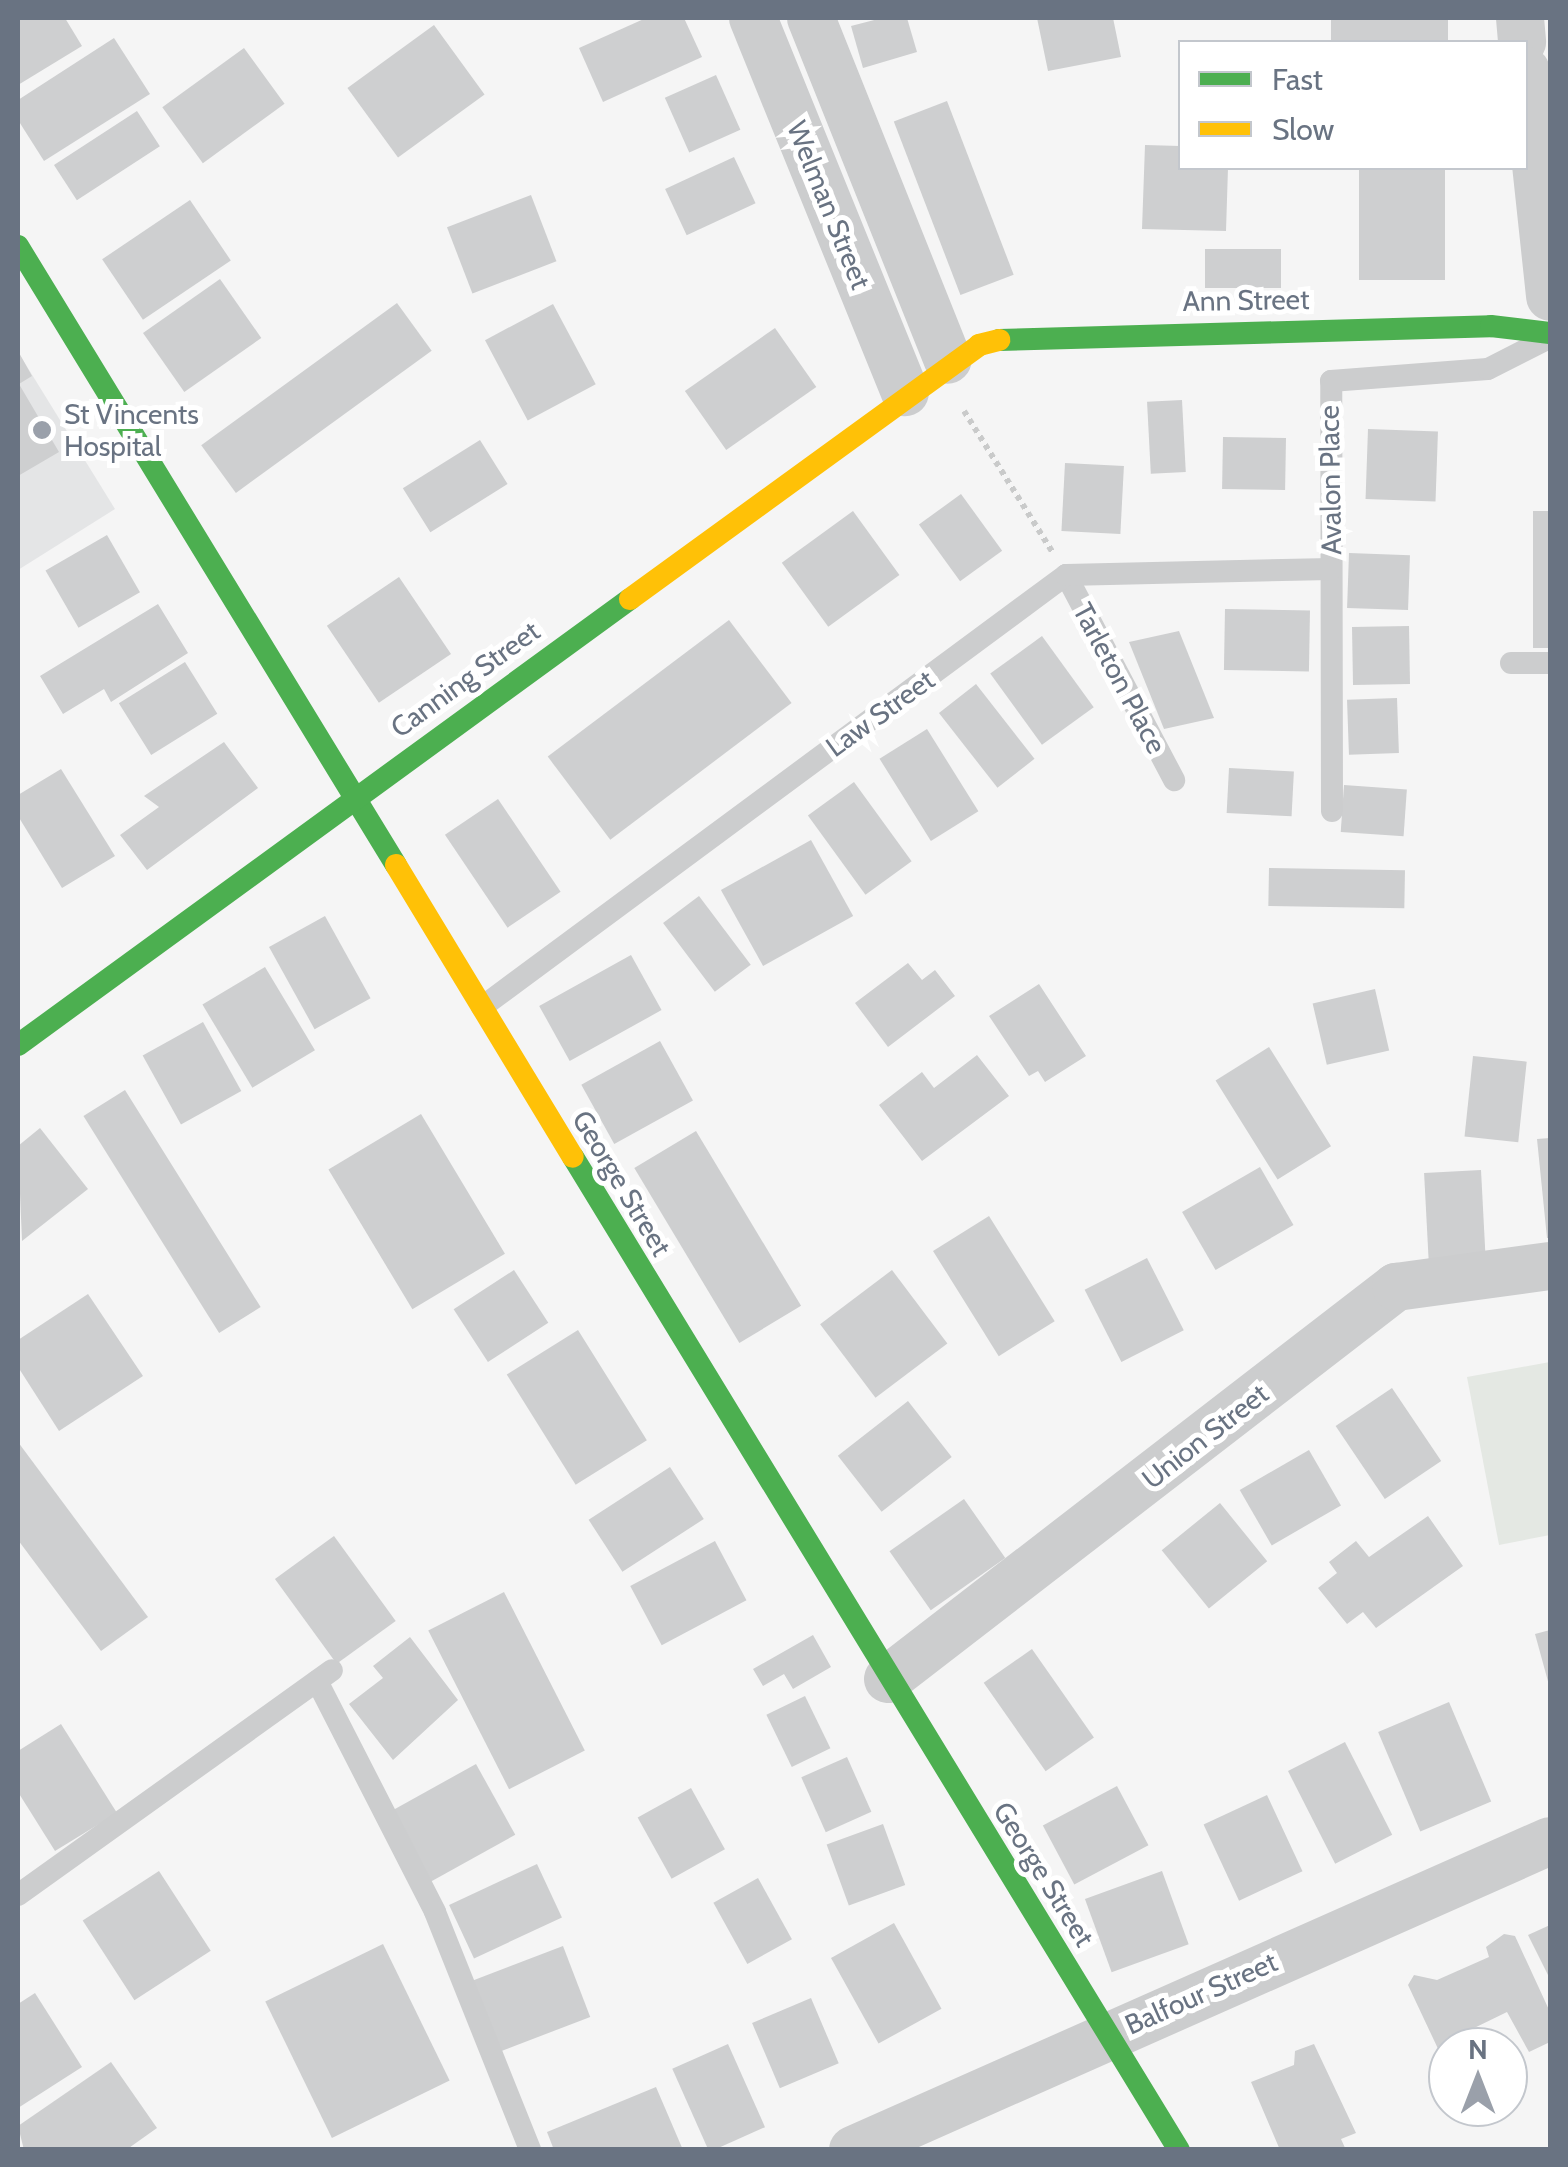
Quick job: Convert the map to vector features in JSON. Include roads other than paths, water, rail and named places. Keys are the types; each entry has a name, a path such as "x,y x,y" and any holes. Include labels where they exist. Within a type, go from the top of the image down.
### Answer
{"street":[{"name":"Welman Street","path":"753,18 905,392"},
{"name":"Welman Street","path":"812,18 953,381"},
{"path":"1528,89 1550,297"},
{"name":"George Street","path":"18,246 1179,2150"},
{"name":"Ann Street","path":"953,381 1032,333 1509,327 1550,335"},
{"name":"Canning Street","path":"18,1045 905,392 953,381"},
{"name":"Union Street","path":"888,1678 1396,1287 1550,1266"},
{"name":"Balfour Street","path":"852,2150 1550,1840"}],"lane":[{"path":"1509,327 1509,361"},
{"name":"Avalon Place","path":"1332,810 1335,376 1476,371 1509,361 1550,335"},
{"path":"1066,575 1331,569"},
{"name":"Tarleton Place","path":"1066,575 1174,780"},
{"name":"Law Street","path":"480,1008 1066,575"},
{"path":"1511,663 1550,663"},
{"path":"18,1894 324,1676 435,1912 530,2150"}],"place":[{"name":"St Vincents Hospital","path":"42,430"}]}
